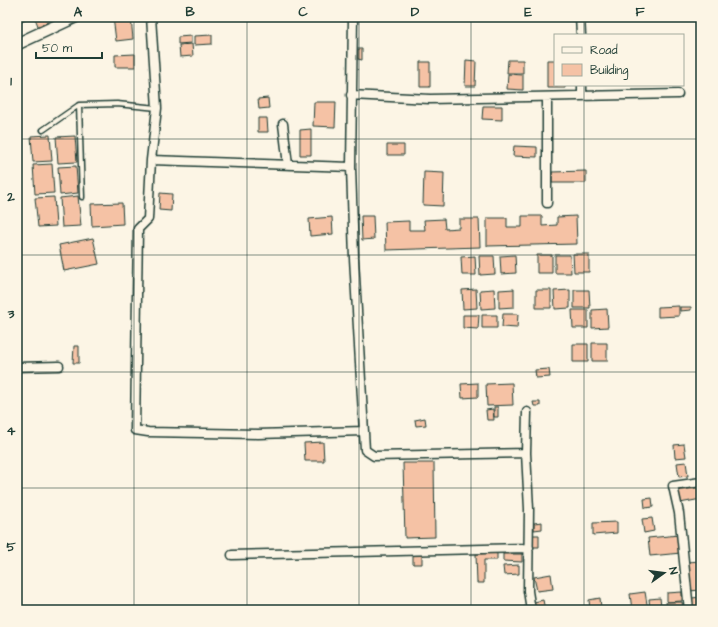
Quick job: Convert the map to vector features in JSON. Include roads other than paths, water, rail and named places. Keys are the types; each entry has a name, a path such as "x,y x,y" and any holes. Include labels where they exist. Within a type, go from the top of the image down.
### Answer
{"street":[{"path":"17,44 75,17"},
{"path":"151,17 157,108 151,160 148,219 138,229 135,430 148,432 250,434 364,431"},
{"path":"353,17 351,167 354,258 365,450 374,456 526,454"},
{"path":"580,17 580,34"},
{"path":"582,86 582,96"},
{"path":"351,95 430,98 547,98 678,94"},
{"path":"546,203 547,98"},
{"path":"283,124 288,165"},
{"path":"151,160 351,167"},
{"path":"17,367 59,366"},
{"path":"527,412 526,454 529,509 528,591 530,610"},
{"path":"689,610 680,520 673,486 701,482"},
{"path":"232,555 529,548"}],"lane":[{"path":"43,130 79,105 117,104 157,108"},
{"path":"79,105 82,196"}]}
